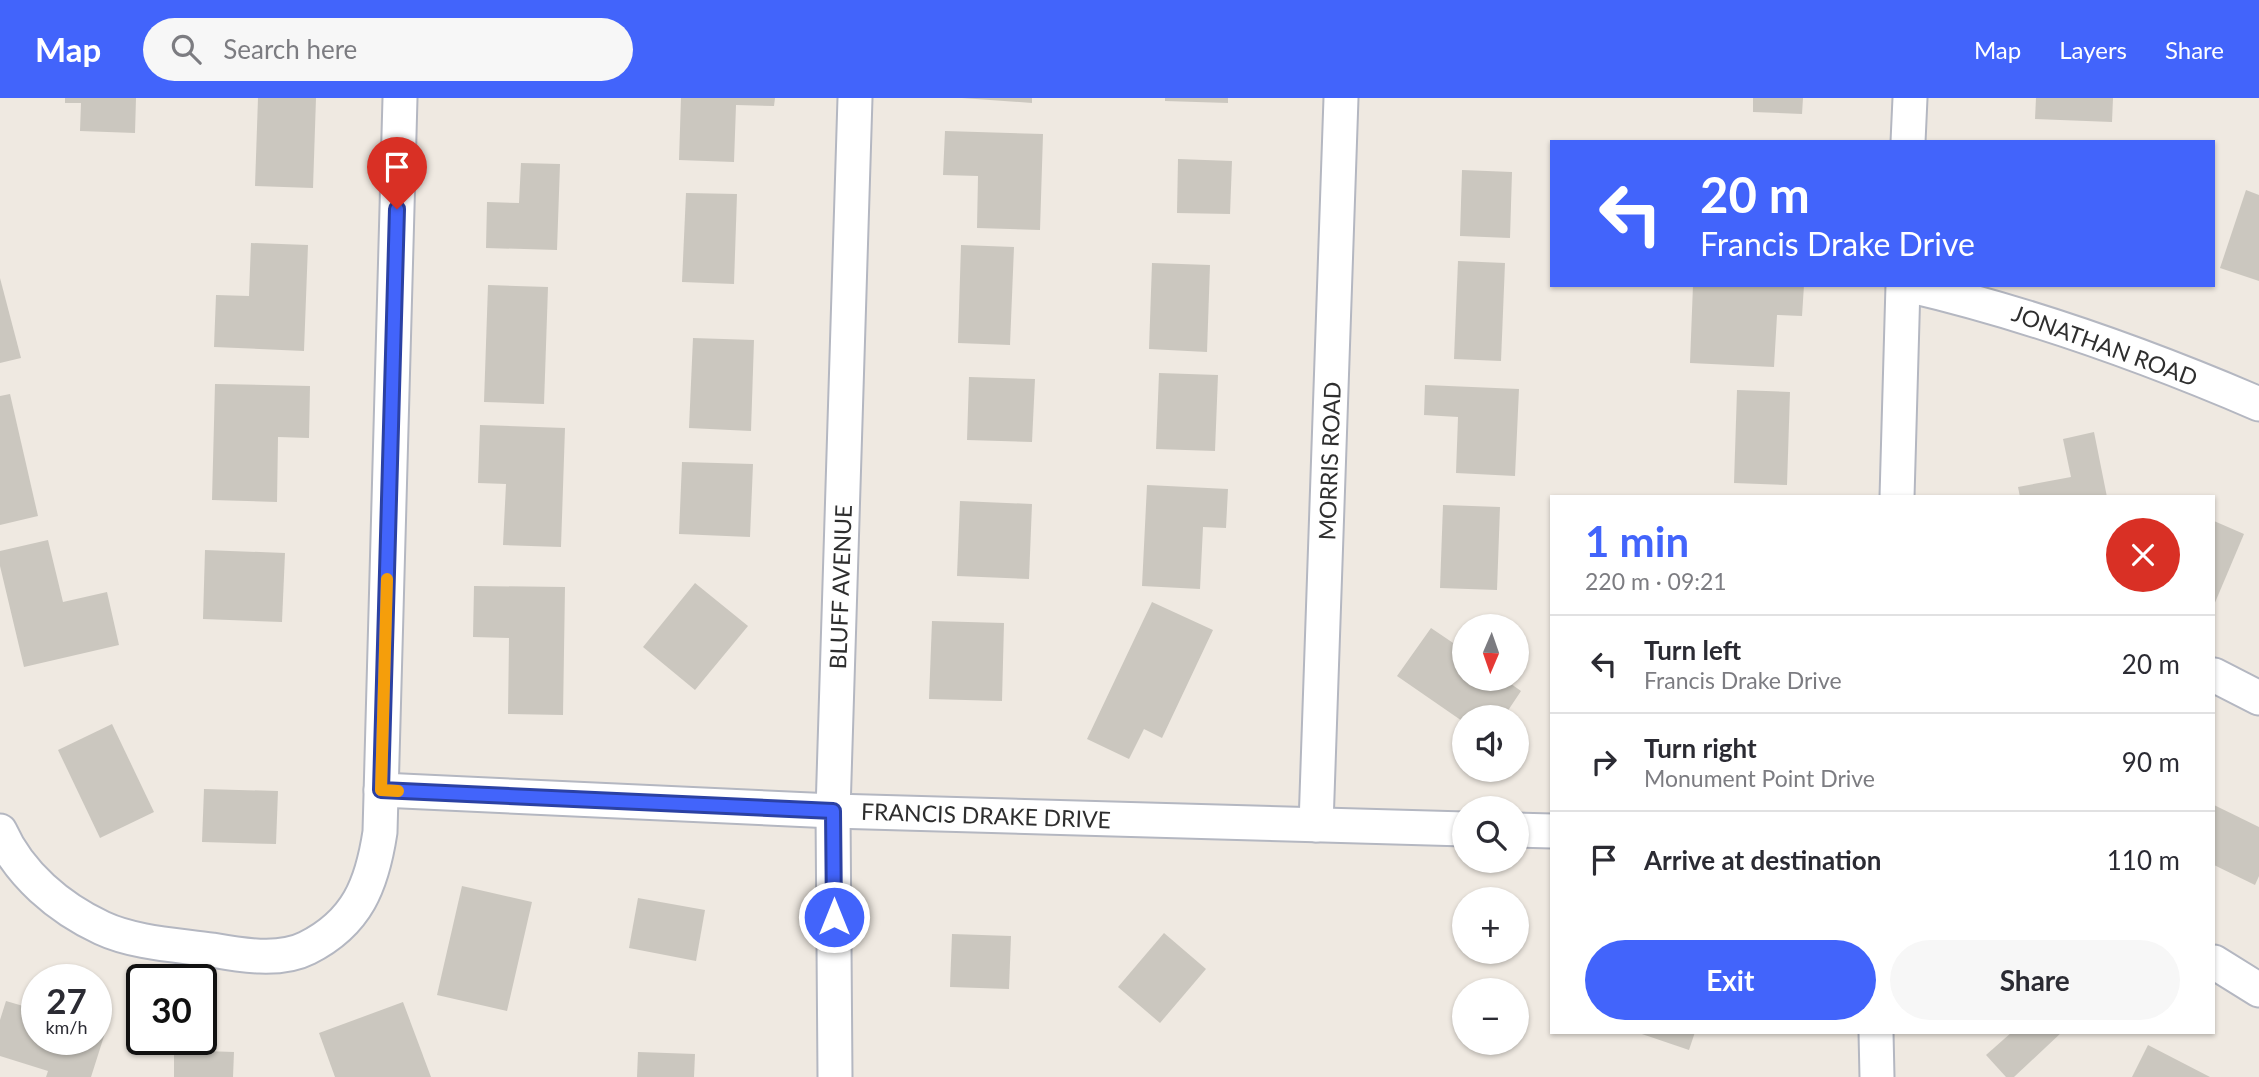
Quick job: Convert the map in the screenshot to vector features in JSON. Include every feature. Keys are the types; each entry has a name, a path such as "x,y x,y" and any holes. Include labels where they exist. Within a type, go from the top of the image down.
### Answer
{"street":[{"path":"0,831 8,849 28,876 103,929 146,940 259,956 306,949 344,922 365,893 375,863 381,790 400,98"},
{"name":"BLUFF AVENUE","path":"835,1077 833,811 855,98"},
{"name":"MORRIS ROAD","path":"1316,825 1341,98"},
{"path":"1908,140 1910,98"},
{"path":"1897,495 1905,287"},
{"name":"JONATHAN ROAD","path":"1914,287 1988,304 2104,344 2259,404"},
{"path":"2215,676 2259,698"},
{"name":"FRANCIS DRAKE DRIVE","path":"381,790 833,811 1452,829"},
{"path":"1529,830 1550,831"},
{"path":"2215,963 2259,990"},
{"path":"1876,1034 1877,1077"}],"building":[{"path":"65,98 136,98 135,133 80,131 81,103 65,103"},
{"path":"258,98 316,98 313,188 255,186"},
{"path":"681,98 775,98 774,106 736,105 734,162 679,160"},
{"path":"962,98 1032,98 1032,103"},
{"path":"1165,98 1228,98 1228,103 1165,101"},
{"path":"1753,98 1803,98 1802,114 1753,112"},
{"path":"2036,98 2113,98 2112,122 2035,119"},
{"path":"945,131 1043,134 1040,230 977,228 978,176 943,175"},
{"path":"1178,159 1232,161 1230,214 1177,213"},
{"path":"521,163 560,164 557,250 486,248 487,202 519,203"},
{"path":"1462,170 1512,172 1510,238 1460,236"},
{"path":"2246,190 2259,195 2259,281 2220,268"},
{"path":"686,193 737,194 734,284 682,282"},
{"path":"251,243 308,245 304,351 214,347 216,295 249,296"},
{"path":"961,245 1014,247 1010,345 958,343"},
{"path":"1458,261 1505,263 1501,361 1454,359"},
{"path":"1152,263 1210,265 1207,352 1149,349"},
{"path":"0,278 21,358 0,363"},
{"path":"488,285 548,287 544,404 484,402"},
{"path":"1693,287 1804,287 1802,316 1777,315 1774,367 1690,363"},
{"path":"693,338 754,340 751,431 689,428"},
{"path":"1159,373 1218,375 1215,451 1156,449"},
{"path":"969,377 1035,379 1032,442 967,440"},
{"path":"215,384 310,386 309,438 278,437 277,502 212,500"},
{"path":"1425,385 1519,389 1515,476 1456,473 1458,417 1424,415"},
{"path":"1737,390 1790,392 1787,485 1734,483"},
{"path":"10,394 38,516 0,525 0,396"},
{"path":"480,425 565,428 561,547 503,545 506,484 478,483"},
{"path":"2094,432 2107,495 2020,495 2018,487 2071,477 2063,439"},
{"path":"682,462 753,464 750,537 679,534"},
{"path":"1147,485 1228,489 1226,528 1203,527 1200,589 1142,586"},
{"path":"960,501 1032,504 1029,579 957,576"},
{"path":"1443,505 1500,507 1497,590 1440,588"},
{"path":"2215,521 2244,534 2215,603"},
{"path":"48,540 63,602 107,592 119,645 24,667 0,566 0,551"},
{"path":"205,550 285,553 282,622 203,619"},
{"path":"695,583 748,626 695,690 643,647"},
{"path":"474,586 565,587 563,715 508,714 509,638 473,637"},
{"path":"1152,602 1213,630 1162,738 1144,729 1129,759 1087,739"},
{"path":"932,621 1004,623 1002,701 929,699"},
{"path":"1431,628 1452,642 1452,691 1521,691 1512,705 1452,705 1452,714 1397,676"},
{"path":"112,724 154,812 100,838 58,750"},
{"path":"204,789 278,791 276,844 202,842"},
{"path":"2215,805 2259,827 2259,876 2255,885 2215,865"},
{"path":"462,886 532,902 507,1011 437,995"},
{"path":"638,898 705,910 696,961 629,948"},
{"path":"1164,933 1206,969 1160,1023 1118,987"},
{"path":"952,934 1011,936 1009,989 950,987"},
{"path":"6,1001 21,1005 21,1055 98,1055 91,1077 46,1077 48,1071 0,1056 0,1020"},
{"path":"403,1002 431,1077 335,1077 319,1033"},
{"path":"1642,1034 1694,1034 1689,1050"},
{"path":"2010,1034 2060,1034 2014,1077 2006,1077 1986,1055"},
{"path":"2148,1045 2210,1077 2132,1077"},
{"path":"217,1051 234,1052 233,1077 174,1077 174,1055 217,1055"},
{"path":"638,1052 695,1054 694,1077 637,1077"}],"slow traffic":[{"path":"387,579 381,790 398,791"}],"route":[{"path":"397,209 381,790 833,811 834,917"}]}
